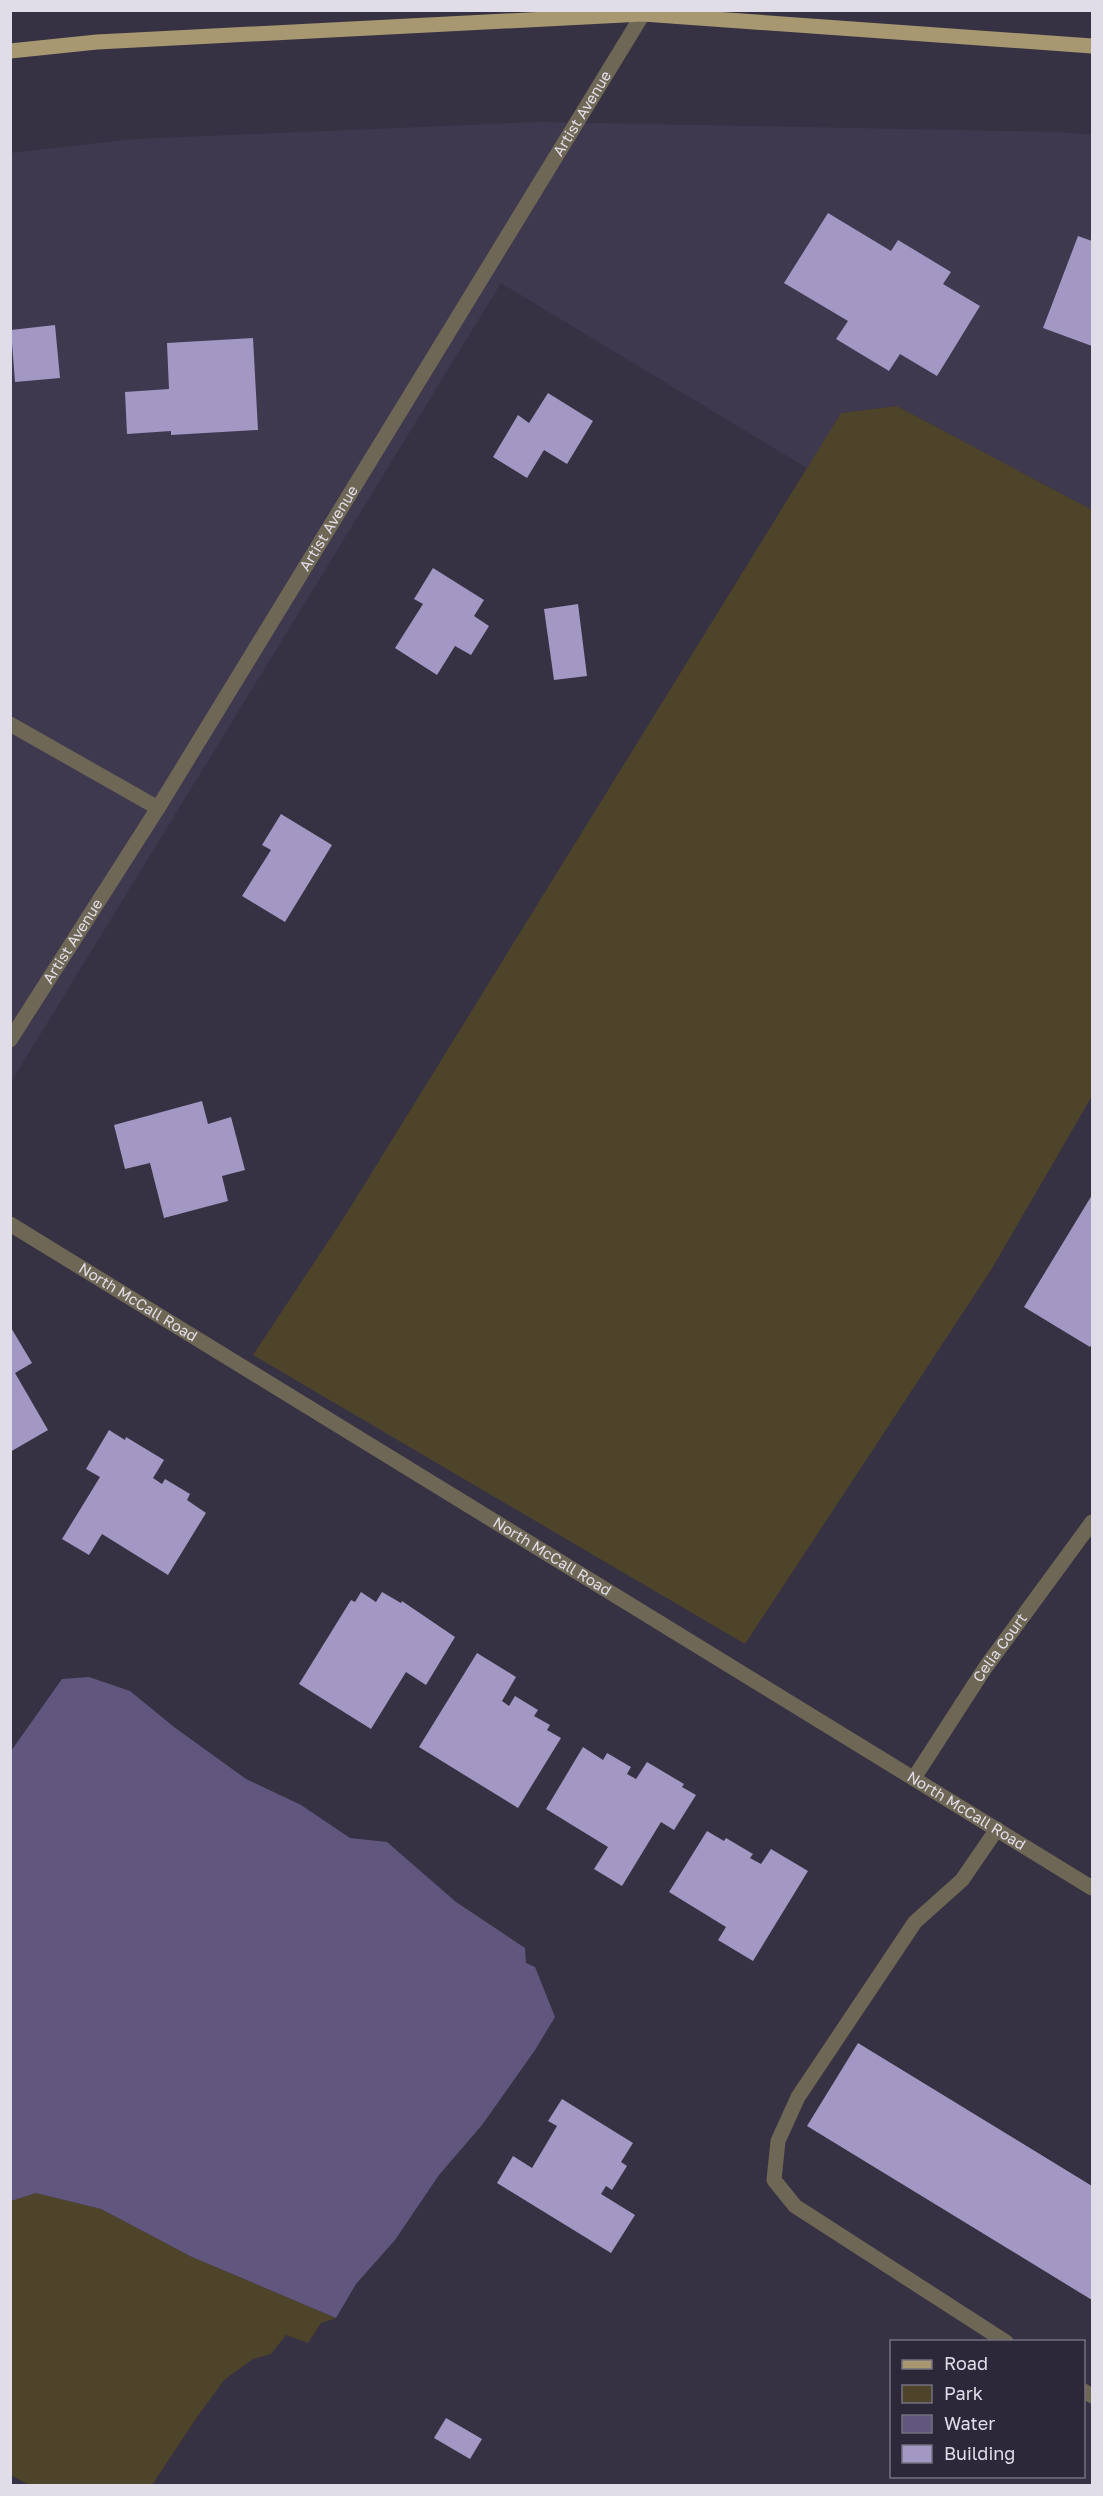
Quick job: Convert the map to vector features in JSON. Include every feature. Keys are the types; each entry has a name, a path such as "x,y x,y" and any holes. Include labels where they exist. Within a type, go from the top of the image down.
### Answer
{"main road":[{"path":"10,51 97,42 644,12 1092,46"}],"street":[{"name":"Artist Avenue","path":"10,1040 158,808 644,12"},
{"path":"10,724 158,808"},
{"name":"North McCall Road","path":"10,1224 1092,1888"},
{"name":"Celia Court","path":"914,1778 985,1668 1092,1521"},
{"path":"997,1830 962,1880 915,1922 798,2097 778,2141 774,2180 795,2206 1003,2340"}],"shaded area":[{"path":"538,122 1061,132 1092,135 1092,510 897,406 841,413 807,468 501,283 11,1082 11,153 135,139"}],"green space":[{"path":"897,406 1092,510 1092,1096 991,1270 745,1644 253,1355 345,1216 841,413"},
{"path":"36,2193 101,2209 192,2257 336,2318 321,2323 308,2343 286,2335 271,2354 253,2359 224,2380 152,2485 29,2485 11,2475 10,2201"}],"water":[{"path":"89,1677 130,1691 174,1727 246,1779 301,1805 350,1838 387,1842 456,1902 525,1948 526,1963 535,1967 555,2017 535,2050 482,2125 439,2175 395,2240 356,2284 336,2318 192,2257 101,2209 36,2193 11,2201 11,1751 62,1679"}],"building":[{"path":"828,213 891,251 898,240 951,272 943,284 980,306 937,376 900,354 889,371 836,339 848,321 784,283"},
{"path":"1078,236 1092,241 1092,346 1043,328"},
{"path":"55,325 60,378 15,382 11,330"},
{"path":"253,338 258,430 171,435 171,431 127,434 125,392 169,389 167,343"},
{"path":"548,393 593,421 567,464 544,450 527,478 493,457 518,415 529,423"},
{"path":"433,568 484,600 474,616 489,626 471,655 455,646 437,675 395,648 423,604 414,599"},
{"path":"578,604 587,676 554,680 544,609"},
{"path":"281,814 332,845 285,922 242,896 271,850 262,845"},
{"path":"202,1101 208,1124 231,1117 245,1170 222,1176 228,1201 164,1218 150,1163 125,1169 114,1125"},
{"path":"1092,1195 1092,1344 1090,1347 1024,1307"},
{"path":"10,1326 32,1363 15,1373 48,1430 10,1452"},
{"path":"109,1430 125,1440 126,1437 164,1460 153,1478 162,1484 165,1479 190,1494 187,1500 206,1513 168,1575 102,1534 89,1555 62,1539 100,1477 86,1469"},
{"path":"361,1592 376,1602 382,1592 401,1603 402,1601 455,1637 426,1685 406,1672 371,1729 299,1684 351,1600 355,1602"},
{"path":"477,1653 516,1677 502,1701 509,1706 515,1696 538,1710 534,1716 550,1725 547,1730 561,1738 518,1808 419,1747"},
{"path":"583,1747 603,1760 607,1753 631,1767 627,1774 636,1779 647,1762 684,1784 682,1787 696,1795 674,1830 661,1822 622,1886 594,1869 608,1847 546,1809"},
{"path":"707,1831 724,1841 726,1838 753,1854 750,1858 761,1864 771,1849 808,1871 753,1961 718,1940 726,1927 669,1892"},
{"path":"858,2043 1092,2186 1092,2300 807,2126"},
{"path":"562,2099 633,2143 621,2162 627,2166 612,2190 606,2186 601,2194 635,2215 611,2253 497,2183 513,2156 532,2168 557,2126 548,2121"},
{"path":"446,2418 482,2439 470,2459 434,2438"}]}
